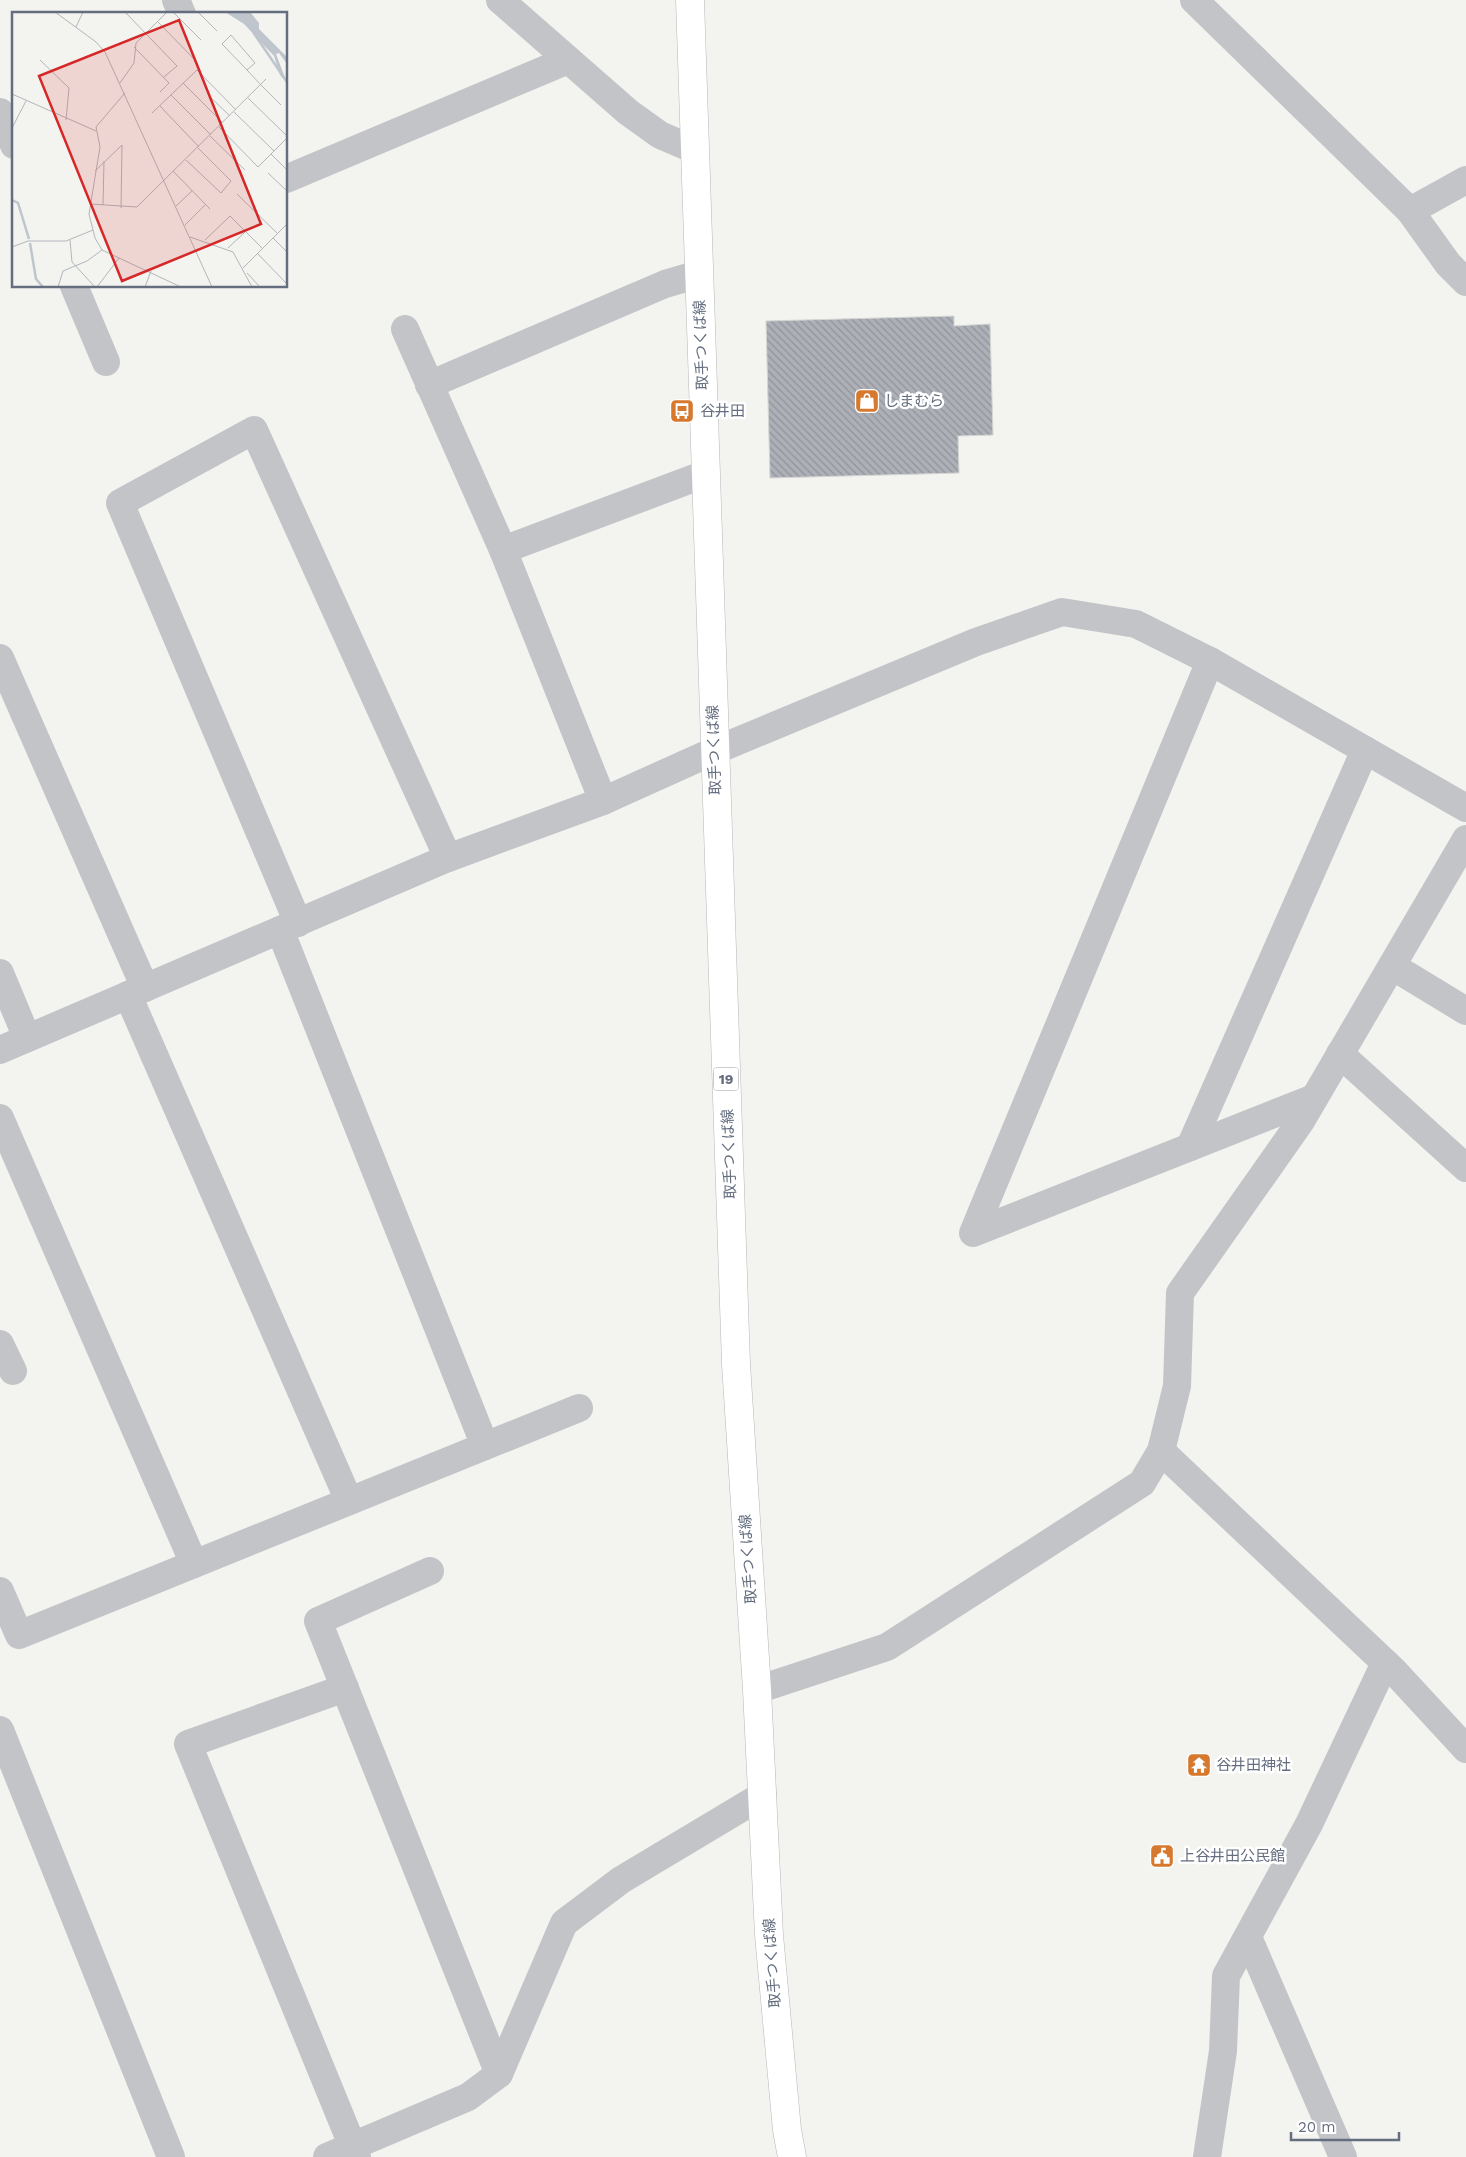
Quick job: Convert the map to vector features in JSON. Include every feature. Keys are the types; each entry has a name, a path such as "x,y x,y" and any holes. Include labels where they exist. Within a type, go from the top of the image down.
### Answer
{"main road":[{"name":"取手つくば線","path":"690,0 704,474 736,1364 757,1690 769,1936 787,2130 792,2157"}],"street":[{"path":"176,0 181,12"},
{"path":"500,0 628,112 660,135 695,150"},
{"path":"1194,0 1410,211 1448,264 1466,282"},
{"path":"288,178 568,60"},
{"path":"0,112 12,140"},
{"path":"1410,211 1466,180"},
{"path":"429,385 665,284 699,274"},
{"path":"75,288 106,362"},
{"path":"405,329 503,550 603,801"},
{"path":"448,858 254,430 120,503 289,926 485,1446"},
{"path":"503,550 704,474"},
{"path":"0,1050 448,858 603,801 714,750 976,642 1062,612 1136,624 1210,660 1466,808"},
{"path":"0,658 136,991 349,1501"},
{"path":"1210,660 973,1233 1314,1098"},
{"path":"1190,1147 1365,750"},
{"path":"757,1690 888,1647 1142,1483 1161,1451 1177,1386 1180,1294 1301,1121 1466,839"},
{"path":"1392,966 1466,1011"},
{"path":"0,973 27,1038"},
{"path":"1340,1054 1466,1168"},
{"path":"0,1118 194,1564"},
{"path":"0,1344 13,1372"},
{"path":"0,1591 18,1635 579,1408"},
{"path":"1161,1451 1385,1663 1466,1749"},
{"path":"430,1571 318,1621 499,2074"},
{"path":"1207,2157 1223,2051 1226,1976 1309,1824 1385,1663"},
{"path":"345,1688 188,1744 355,2152"},
{"path":"0,1730 171,2157"},
{"path":"327,2157 355,2152 468,2097 499,2074 564,1923 621,1880 762,1794"},
{"path":"1248,1936 1343,2157"}],"building":[{"path":"954,316 954,326 990,324 993,435 958,436 959,473 770,478 766,321"}],"place":[{"name":"しまむら","path":"867,401"},
{"name":"谷井田","path":"682,411"},
{"name":"谷井田神社","path":"1199,1765"},
{"name":"上谷井田公民館","path":"1162,1856"}]}
